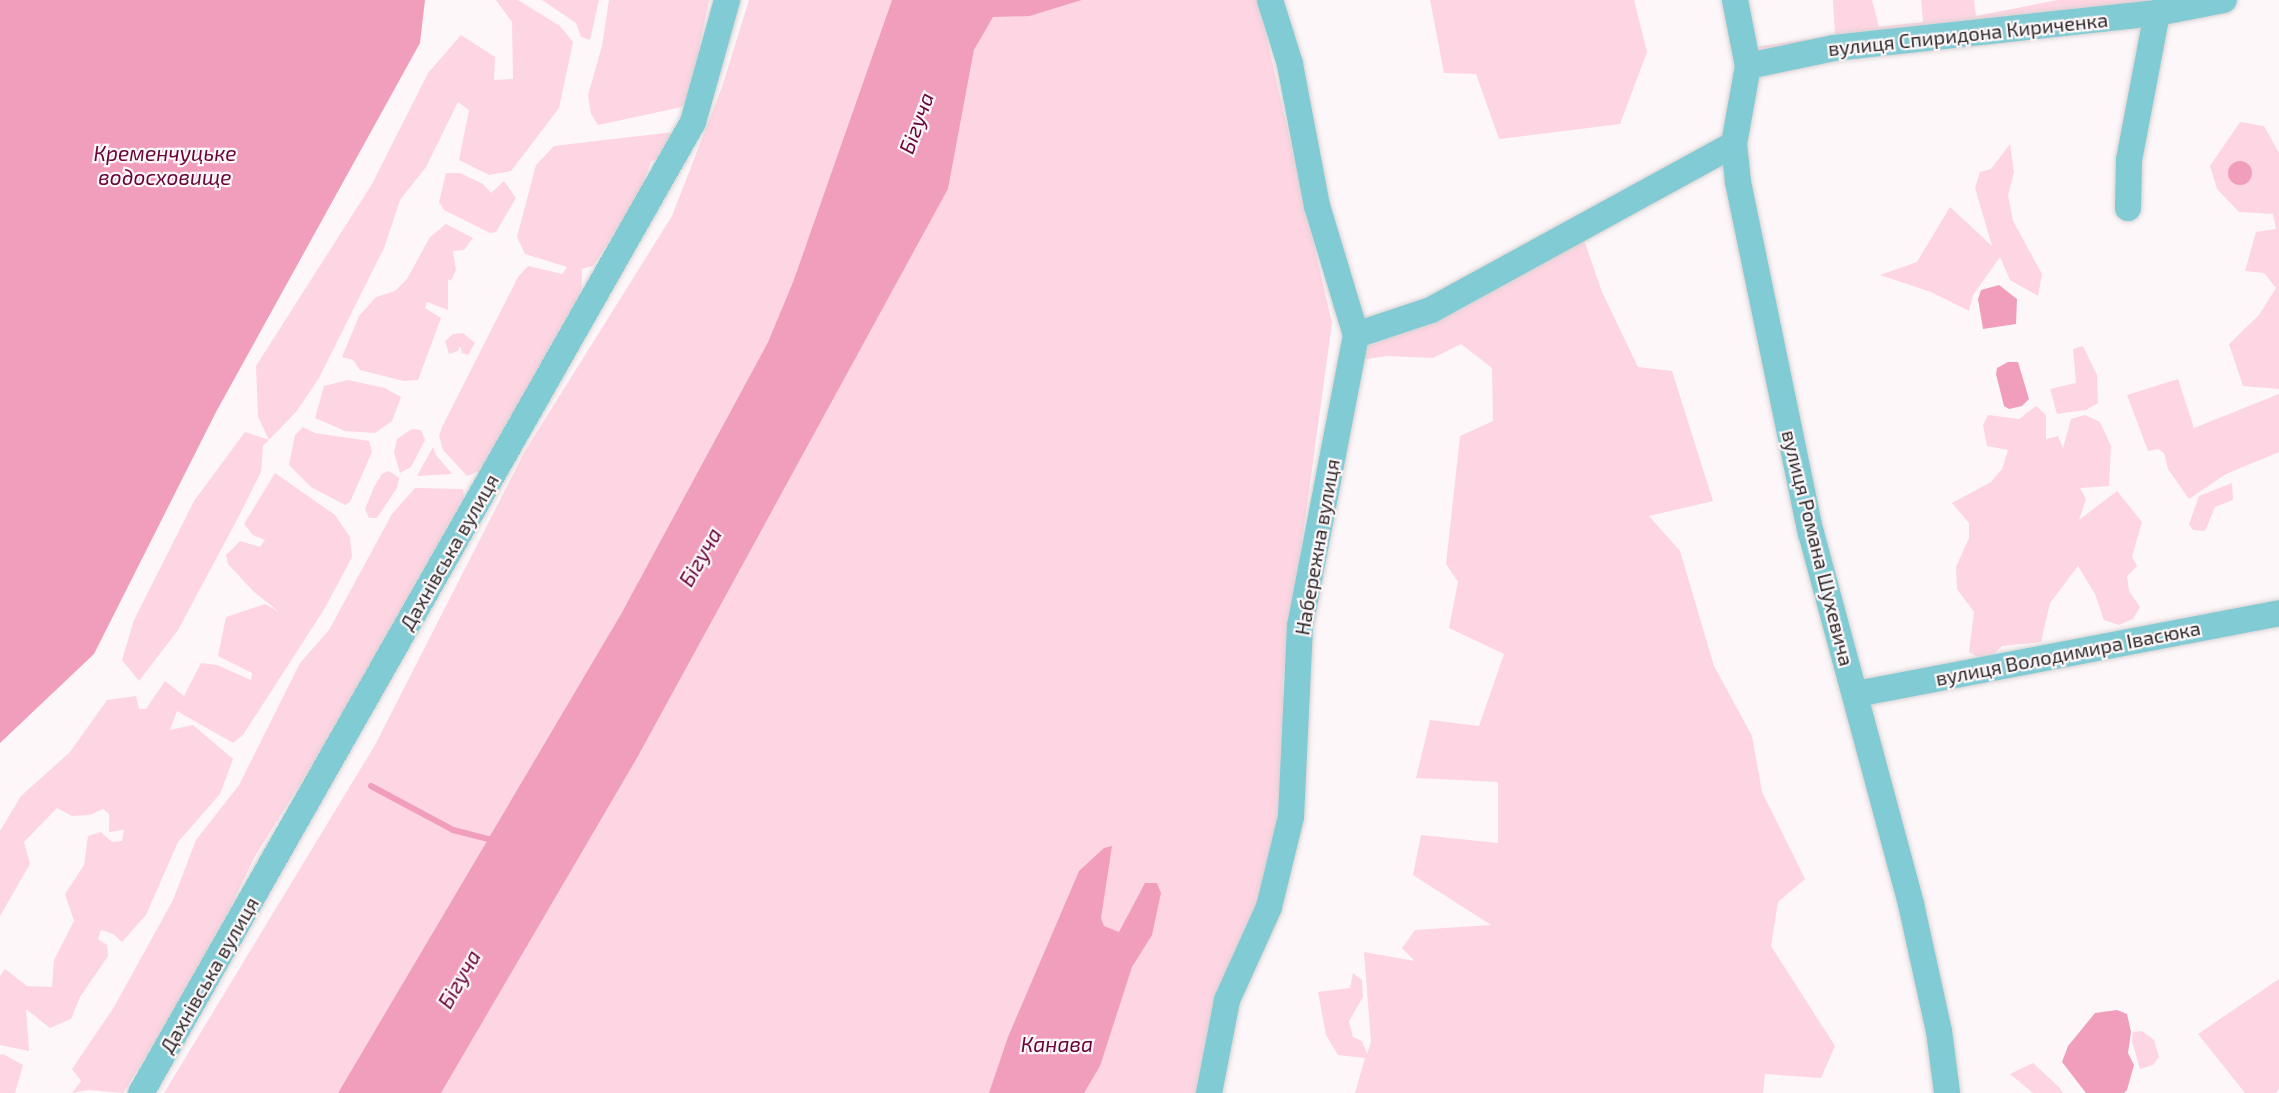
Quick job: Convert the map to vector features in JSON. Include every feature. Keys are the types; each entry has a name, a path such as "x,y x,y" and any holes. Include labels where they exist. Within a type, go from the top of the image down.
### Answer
{"street":[{"name":"Дахнівська вулиця","path":"141,1093 693,122 727,0"},
{"name":"Набережна вулиця","path":"1209,1093 1227,1000 1269,907 1291,817 1300,626 1356,335 1317,206 1290,64 1270,0"},
{"name":"вулиця Романа Шухевича","path":"1735,0 1748,66 1734,144 1780,396 1811,533 1911,904 1939,1031 1947,1093"},
{"name":"вулиця Спиридона Кириченка","path":"1748,66 1834,48 2157,13 2224,0"},
{"path":"2128,208 2129,160 2157,13"},
{"path":"1356,335 1441,305 1734,144"},
{"name":"вулиця Володимира Івасюка","path":"1856,694 2279,613"}],"shaded area":[{"path":"496,0 518,0 560,26 573,42 559,108 511,171 489,175 459,160 469,110 458,102 426,167 400,200 384,248 319,378 296,412 269,440 258,417 256,366 372,184 428,73 461,35 495,57 494,80 513,79 512,22"},
{"path":"542,0 599,0 590,40 581,37 576,23"},
{"path":"609,0 709,0 689,97 682,107 598,125 591,114 588,95 602,46"},
{"path":"749,0 892,0 793,282 768,342 621,614 338,1093 164,1093 375,745 525,451 672,216 722,87"},
{"path":"1082,0 1258,0 1332,323 1283,681 1283,809 1276,851 1203,1093 441,1093 637,758 948,189 974,50 993,16 1030,16"},
{"path":"1430,0 1634,0 1647,52 1620,124 1499,139 1476,74 1444,73"},
{"path":"1833,0 1872,0 1879,27 1923,22 1921,0 1974,0 1976,16 2058,0 2155,0 1761,54 1755,47 1835,35"},
{"path":"2240,122 2264,126 2279,153 2279,389 2243,386 2229,344 2259,315 2276,288 2264,273 2245,271 2256,232 2276,229 2273,214 2239,212 2217,189 2210,166"},
{"path":"673,132 657,160 651,161 638,198 599,257 593,266 582,269 581,305 485,469 467,476 443,450 439,436 442,427 518,277 528,266 562,274 567,267 525,254 517,237 536,165 554,146"},
{"path":"2010,144 2014,172 2008,195 2013,221 2042,274 2038,296 2010,280 2000,257 1973,295 1969,311 1931,292 1880,275 1917,262 1950,207 1992,246 1975,188 1980,172 1991,169"},
{"path":"446,173 460,173 483,184 491,193 504,181 516,198 496,232 490,233 444,210 439,202"},
{"path":"446,224 473,238 464,250 453,251 456,270 451,281 448,279 448,310 427,302 425,308 441,318 418,380 404,381 360,370 353,360 342,357 359,316 376,297 395,291 407,279 430,237"},
{"path":"1582,234 1602,292 1638,367 1672,371 1713,501 1649,516 1680,551 1714,666 1752,736 1762,792 1805,879 1778,902 1771,946 1835,1046 1821,1078 1765,1074 1763,1093 1355,1093 1365,1058 1338,1055 1326,1035 1318,992 1350,988 1353,973 1362,980 1363,997 1349,1021 1353,1037 1362,1041 1367,1054 1371,1042 1364,952 1415,961 1402,948 1415,930 1491,925 1413,875 1421,835 1498,843 1498,782 1416,778 1430,720 1479,726 1504,654 1449,628 1458,582 1446,564 1460,436 1493,421 1492,368 1461,344 1433,358 1387,356 1360,360 1363,348 1453,311"},
{"path":"463,333 475,343 468,355 462,353 460,346 458,351 449,354 445,341 453,334"},
{"path":"2083,346 2097,375 2098,403 2086,410 2057,414 2050,389 2076,383 2073,349"},
{"path":"2178,379 2194,428 2279,394 2279,452 2226,474 2189,499 2168,469 2164,453 2158,449 2148,451 2127,395"},
{"path":"348,380 385,388 401,397 392,421 375,433 345,431 315,418 324,386"},
{"path":"2036,406 2046,415 2046,439 2058,436 2063,448 2071,419 2085,415 2100,422 2111,446 2109,486 2080,488 2086,499 2079,520 2117,491 2142,522 2132,557 2137,566 2127,576 2129,591 2140,607 2133,619 2119,625 2104,620 2095,594 2078,566 2050,603 2041,642 2002,646 1985,662 1969,652 1974,612 1957,589 1956,567 1969,538 1969,523 1952,503 1991,482 2002,469 2008,450 1987,446 1983,425 1988,415 2019,419"},
{"path":"303,427 315,433 369,441 372,452 350,502 345,505 311,487 289,465 295,435"},
{"path":"412,429 421,430 425,440 411,467 400,473 394,452 397,439"},
{"path":"245,432 269,440 263,446 261,472 178,630 139,681 122,660 134,620 194,501"},
{"path":"433,447 436,455 452,474 417,476"},
{"path":"389,471 399,478 397,488 377,518 369,518 365,509 374,487 382,474"},
{"path":"275,473 335,515 350,537 352,557 325,608 243,735 233,743 177,711 170,730 193,725 233,759 220,794 178,842 146,915 122,942 113,934 101,930 98,939 107,945 108,956 80,997 71,1019 50,1028 26,1009 29,1051 0,1045 0,976 5,969 27,986 52,987 54,960 74,921 65,894 84,865 88,836 101,832 112,842 122,841 124,830 109,832 109,814 103,809 90,815 72,816 57,808 24,842 30,864 0,916 0,831 21,796 70,752 107,700 136,696 139,709 146,709 165,681 184,696 201,663 217,665 251,680 252,673 218,656 226,617 265,604 279,612 253,591 228,564 226,555 240,541 260,547 265,540 253,535 244,524"},
{"path":"2232,483 2233,500 2215,507 2205,531 2193,530 2189,524 2199,496"},
{"path":"415,488 463,489 464,498 373,667 255,856 201,968 123,1093 88,1090 72,1093 81,1081 72,1069 114,1007 173,900 196,840 239,785 300,663 329,630 392,514"},
{"path":"2279,979 2279,1089 2276,1093 2245,1093 2198,1034"},
{"path":"2142,1031 2154,1040 2159,1057 2153,1065 2140,1069 2132,1041 2133,1032"},
{"path":"3,1054 23,1065 15,1093 0,1093 0,1055"},
{"path":"2033,1063 2063,1093 2033,1093 2010,1074"}],"water":[{"name":"Кременчуцьке водосховище","path":"0,0 425,0 420,43 216,412 94,654 0,743"},
{"name":"Бігуча","path":"892,0 1082,0 1030,16 993,17 974,50 948,189 637,758 441,1093 338,1093 621,614 768,342 793,282"},
{"path":"2240,161 2245,162 2251,168 2251,178 2245,184 2240,185 2235,184 2229,178 2228,173 2229,168 2235,162"},
{"path":"1999,285 2017,299 2016,324 1983,329 1978,299 1981,290"},
{"path":"2008,362 2018,362 2029,399 2022,406 2009,409 2004,406 1996,374 1997,368"},
{"name":"Канава","path":"1112,846 1101,918 1104,926 1119,932 1145,883 1157,883 1161,893 1152,935 1132,967 1100,1066 1084,1093 989,1093 1008,1037 1079,871 1104,848"},
{"path":"2117,1010 2127,1014 2131,1032 2128,1053 2134,1065 2127,1090 2124,1093 2086,1093 2062,1062 2068,1046 2095,1013"}],"waterway":[{"path":"371,786 453,830 496,841"}]}
